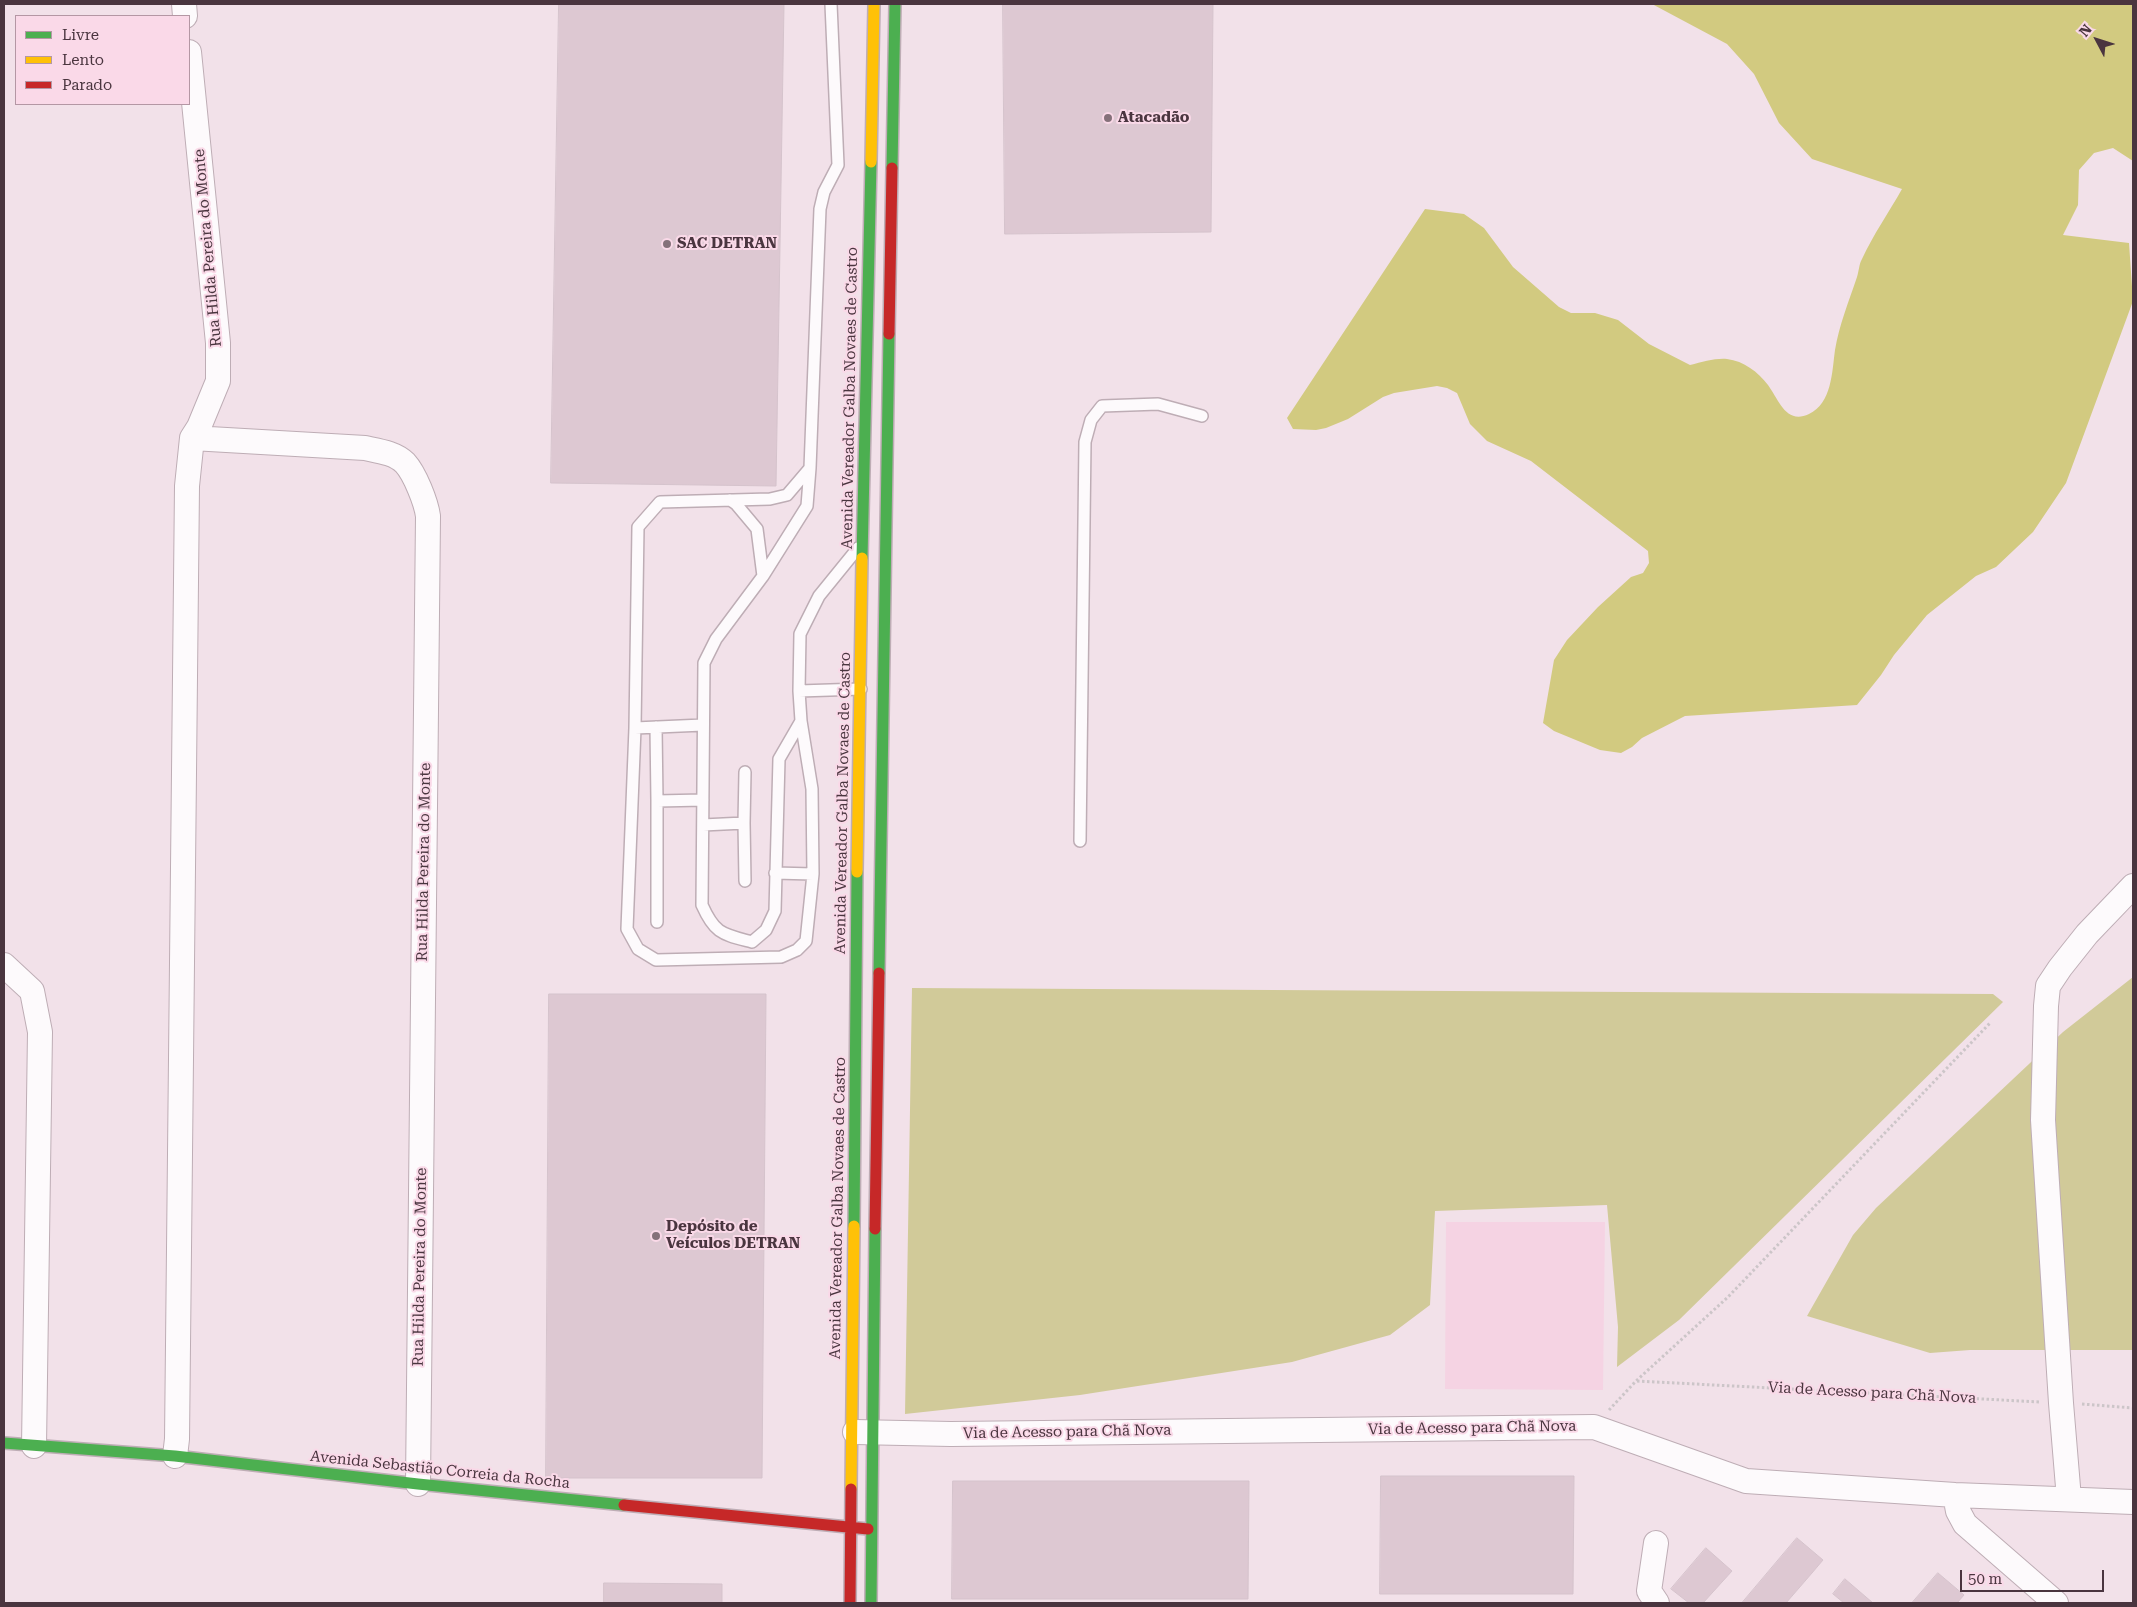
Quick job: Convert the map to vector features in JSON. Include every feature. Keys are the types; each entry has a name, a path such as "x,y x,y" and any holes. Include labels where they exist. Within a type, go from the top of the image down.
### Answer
{"street":[{"name":"Avenida Vereador Galba Novaes de Castro","path":"850,1603 850,1432 859,689 874,4"},
{"path":"871,1603 882,689 895,4"},
{"name":"Rua Hilda Pereira do Monte","path":"175,1456 177,1439 187,486 192,438 199,428 218,381 218,343 190,62"},
{"name":"Rua Hilda Pereira do Monte","path":"192,438 365,448 389,453 405,464 425,500 428,516 418,1484"},
{"path":"2069,1499 2043,1120 2048,986 2087,934 2133,886"},
{"path":"4,965 32,991 40,1032 34,1446"},
{"path":"1594,1427 1746,1481 1955,1495 2133,1502"},
{"name":"Via de Acesso para Chã Nova","path":"850,1432 971,1433 1594,1427"},
{"name":"Avenida Sebastião Correia da Rocha","path":"4,1443 175,1456 418,1484 873,1529"},
{"path":"1955,1495 1958,1511 1965,1524 2056,1603"},
{"path":"1656,1543 1649,1590 1657,1603"}],"lane":[{"path":"801,721 790,737 779,759 775,911 766,930 752,942 723,934 708,919 702,905 704,663 716,639 763,576 806,506 810,468 820,209 824,192 838,165 831,4"},
{"path":"1080,841 1085,442 1091,420 1102,406 1158,404 1202,416"},
{"path":"810,468 787,495 770,499 660,502 638,527 635,728 628,929 638,948 656,960 781,956 798,950 806,941 812,874 812,789 801,721 799,691 800,634 820,596 841,567 862,543"},
{"path":"730,500 736,504 757,529 763,576"},
{"path":"799,691 882,689"},
{"path":"635,728 703,726"},
{"path":"656,727 657,922"},
{"path":"745,772 745,881"},
{"path":"657,801 703,800"},
{"path":"703,825 744,823"},
{"path":"775,873 812,874"}],"path":[{"path":"1636,1381 1728,1298 1991,1022"},
{"name":"Via de Acesso para Chã Nova","path":"1594,1427 1636,1381 2133,1408"}],"shaded area":[{"path":"1652,4 2133,4 2133,161 2113,148 2094,153 2079,170 2078,205 2063,235 2129,243 2133,301 2066,483 2033,532 1996,567 1976,576 1927,615 1857,705 1685,716 1642,738 1632,747 1621,753 1600,750 1554,731 1543,723 1554,660 1567,640 1598,607 1631,577 1643,573 1649,563 1648,551 1531,461 1487,441 1470,424 1457,393 1447,388 1437,386 1394,393 1383,397 1348,419 1316,430 1293,429 1287,418 1425,209 1464,214 1484,228 1513,267 1559,307 1571,313 1595,313 1618,320 1649,344 1690,365 1718,359 1739,362 1760,376 1789,414 1801,417 1817,409 1827,395 1830,386 1839,331 1861,261 1902,189 1812,159 1779,123 1754,74 1727,44"},
{"path":"2133,977 2133,1350 1970,1350 1930,1353 1807,1316 1853,1235 1876,1208 2063,1032"},
{"path":"912,988 1993,994 2003,1002 1679,1320 1617,1367 1618,1327 1607,1205 1435,1211 1430,1305 1390,1335 1292,1362 1080,1395 905,1414"},
{"path":"1446,1222 1605,1222 1603,1390 1445,1389"}],"building":[{"name":"SAC DETRAN","path":"559,4 784,4 776,486 551,483"},
{"name":"Atacadão","path":"1003,4 1213,4 1211,232 1005,234"},
{"name":"Depósito de Veículos DETRAN","path":"549,994 766,994 762,1478 546,1478"},
{"path":"1381,1476 1574,1476 1573,1594 1380,1594"},
{"path":"953,1481 1249,1481 1248,1599 952,1599"},
{"path":"1797,1538 1823,1560 1786,1603 1742,1603"},
{"path":"1706,1548 1732,1571 1703,1603 1689,1603 1671,1589"},
{"path":"1938,1573 1964,1595 1957,1603 1912,1603"},
{"path":"1845,1579 1873,1603 1844,1603 1833,1594"},
{"path":"604,1583 722,1584 722,1603 604,1603"}],"traffic: fast":[{"path":"892,168 895,4"},
{"path":"862,558 871,162"},
{"path":"879,973 889,334"},
{"path":"854,1226 857,872"},
{"path":"871,1603 875,1229"},
{"path":"4,1443 175,1456 624,1505"}],"traffic: slow":[{"path":"871,162 874,4"},
{"path":"857,872 862,558"},
{"path":"851,1489 854,1226"}],"traffic: jam":[{"path":"889,334 892,168"},
{"path":"875,1229 879,973"},
{"path":"850,1603 851,1489"},
{"path":"624,1505 868,1529"}],"place":[{"name":"Atacadão","path":"1108,118"},
{"name":"SAC DETRAN","path":"667,244"},
{"name":"Depósito de Veículos DETRAN","path":"656,1236"}]}
